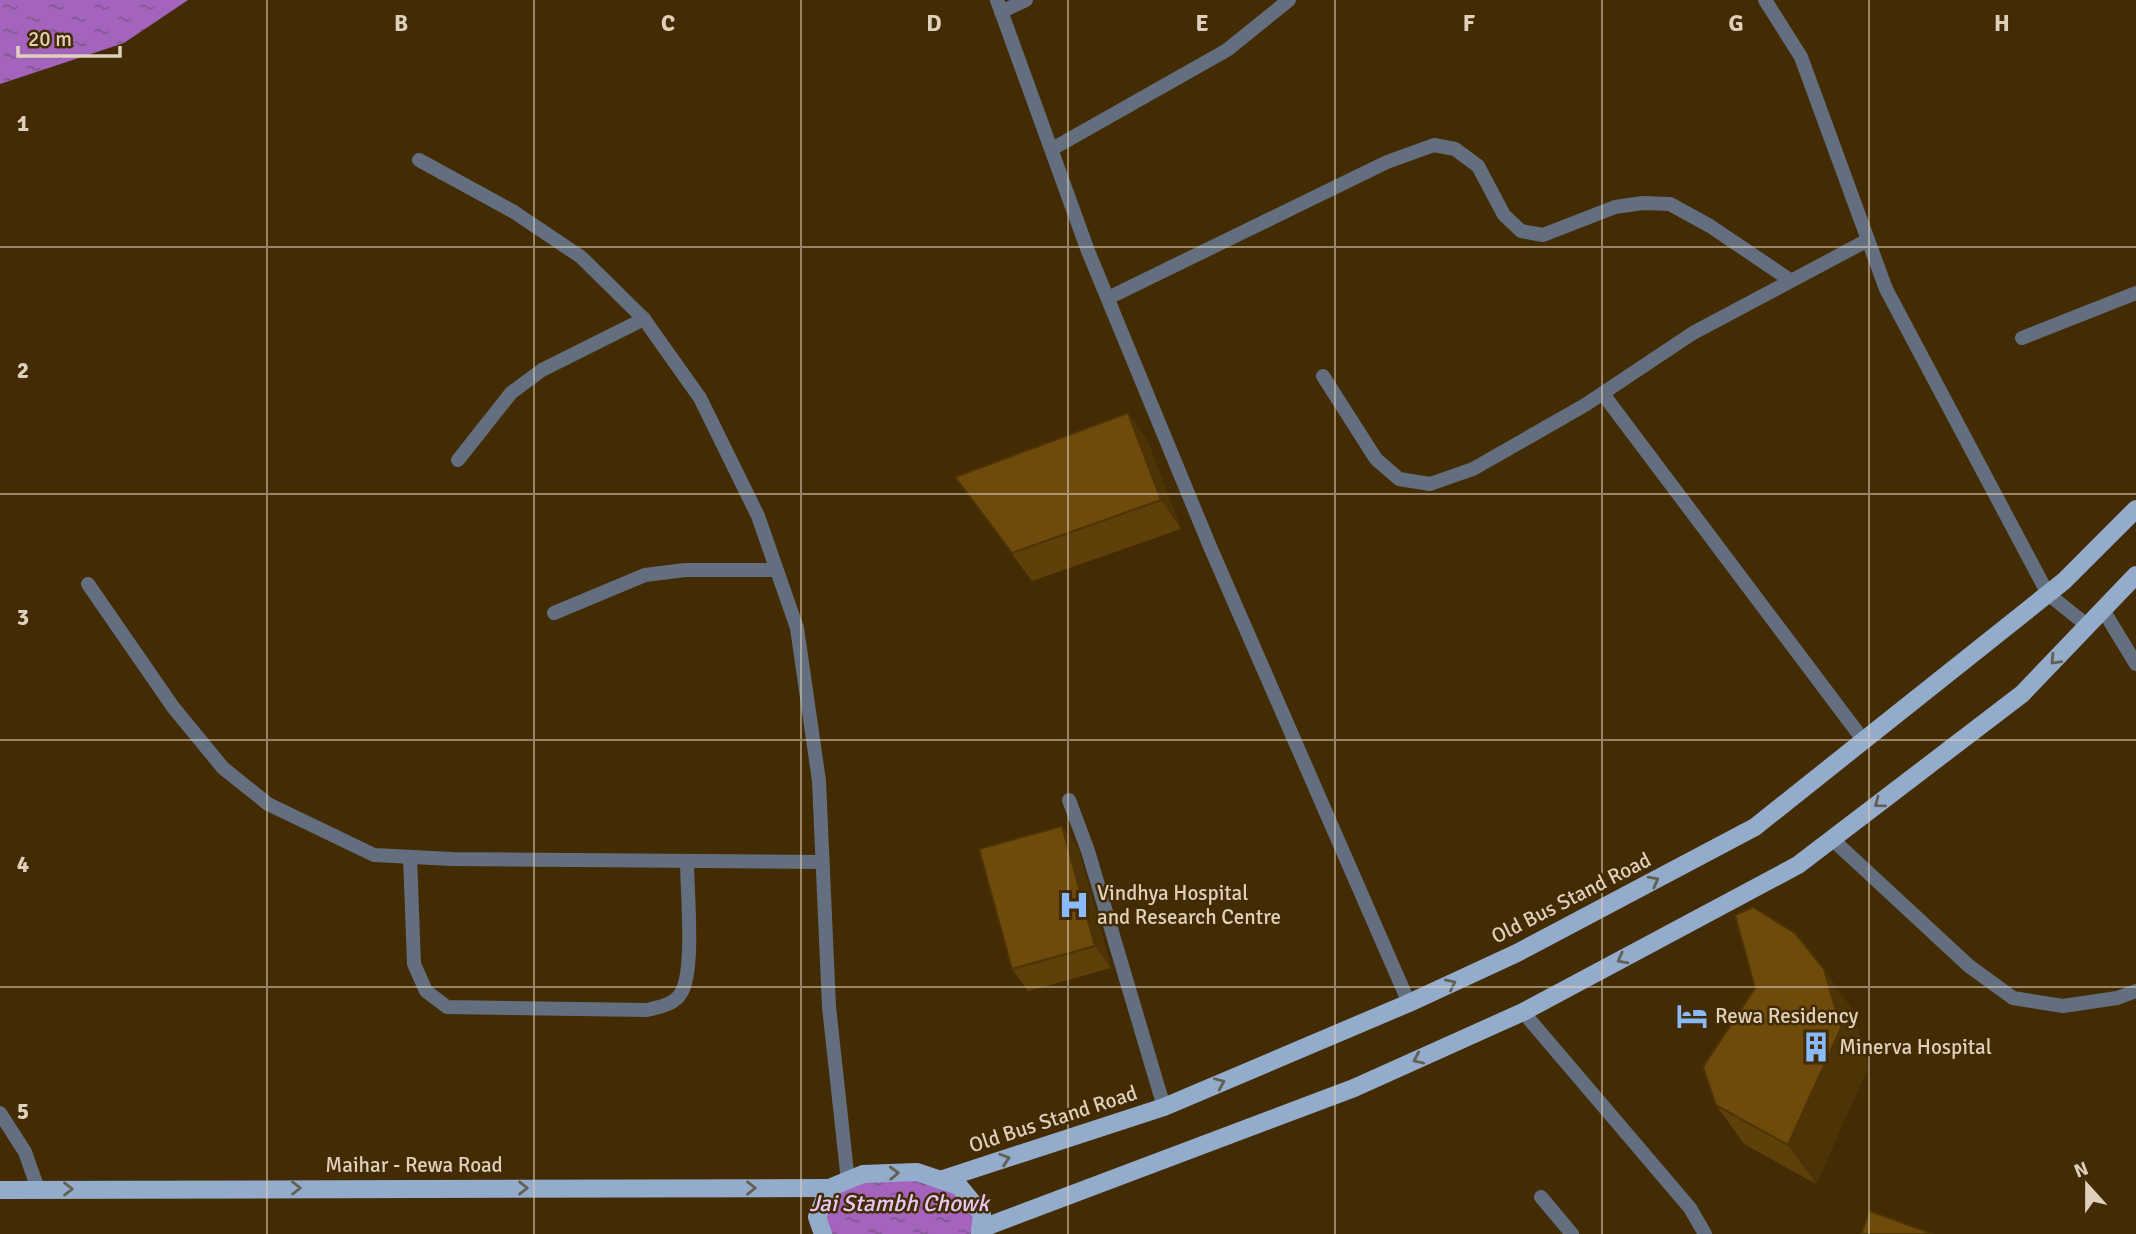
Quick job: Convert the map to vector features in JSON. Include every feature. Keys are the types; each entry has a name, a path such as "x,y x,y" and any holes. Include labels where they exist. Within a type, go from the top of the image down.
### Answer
{"main road":[{"name":"Old Bus Stand Road","path":"940,1180 1164,1107 1409,1003 1517,953 1755,827 2064,582 2136,509"},
{"path":"823,1234 817,1217 829,1188 863,1174 917,1172 959,1186 982,1214 980,1232 1354,1088 1523,1012 1797,865 2022,694 2136,575"},
{"name":"Maihar - Rewa Road","path":"0,1190 829,1188"}],"street":[{"path":"1026,0 999,6 1108,298 1210,549 1409,1003"},
{"path":"1052,149 1227,50 1289,0"},
{"path":"1765,0 1801,57 1886,289 2048,594 2088,626"},
{"path":"1108,298 1387,162 1434,145 1455,149 1478,166 1504,215 1521,231 1543,235 1615,207 1670,204 1710,226 1790,280"},
{"path":"419,160 514,212 581,257 644,319 700,398 758,516 797,628 819,781 829,1007 848,1181"},
{"path":"1323,376 1376,459 1399,480 1430,484 1473,469 1603,394 1693,333 1868,240"},
{"path":"2022,338 2136,293"},
{"path":"458,460 512,393 542,370 644,319"},
{"path":"1603,394 1864,741"},
{"path":"554,613 645,575 685,570 776,570"},
{"path":"88,584 173,707 223,768 268,804 374,855 452,859 822,862"},
{"path":"2104,610 2136,664"},
{"path":"1069,800 1088,851 1164,1107"},
{"path":"1832,839 1969,966 2013,998 2063,1006 2117,998 2136,991"},
{"path":"410,857 414,964 426,991 447,1007 647,1010 669,1005 681,994 688,971 687,861"},
{"path":"1523,1012 1690,1208 1705,1234"},
{"path":"0,1113 24,1152 38,1189"},
{"path":"1541,1197 1572,1234"}],"water":[{"path":"0,0 188,0 124,43 0,84"},
{"name":"Jai Stambh Chowk","path":"863,1174 959,1186 982,1214 980,1234 823,1234 829,1188"}],"building":[{"path":"1128,413 1161,500 1012,553 955,477"},
{"path":"1062,826 1095,946 1012,969 979,849"},
{"path":"1753,907 1795,933 1824,969 1841,1028 1788,1145 1716,1105 1703,1067 1755,988 1735,915"},
{"path":"1870,1211 1933,1234 1861,1234"}],"place":[{"name":"Vindhya Hospital and Research Centre","path":"1074,905"},
{"name":"Rewa Residency","path":"1692,1016"},
{"name":"Minerva Hospital","path":"1816,1047"}]}
